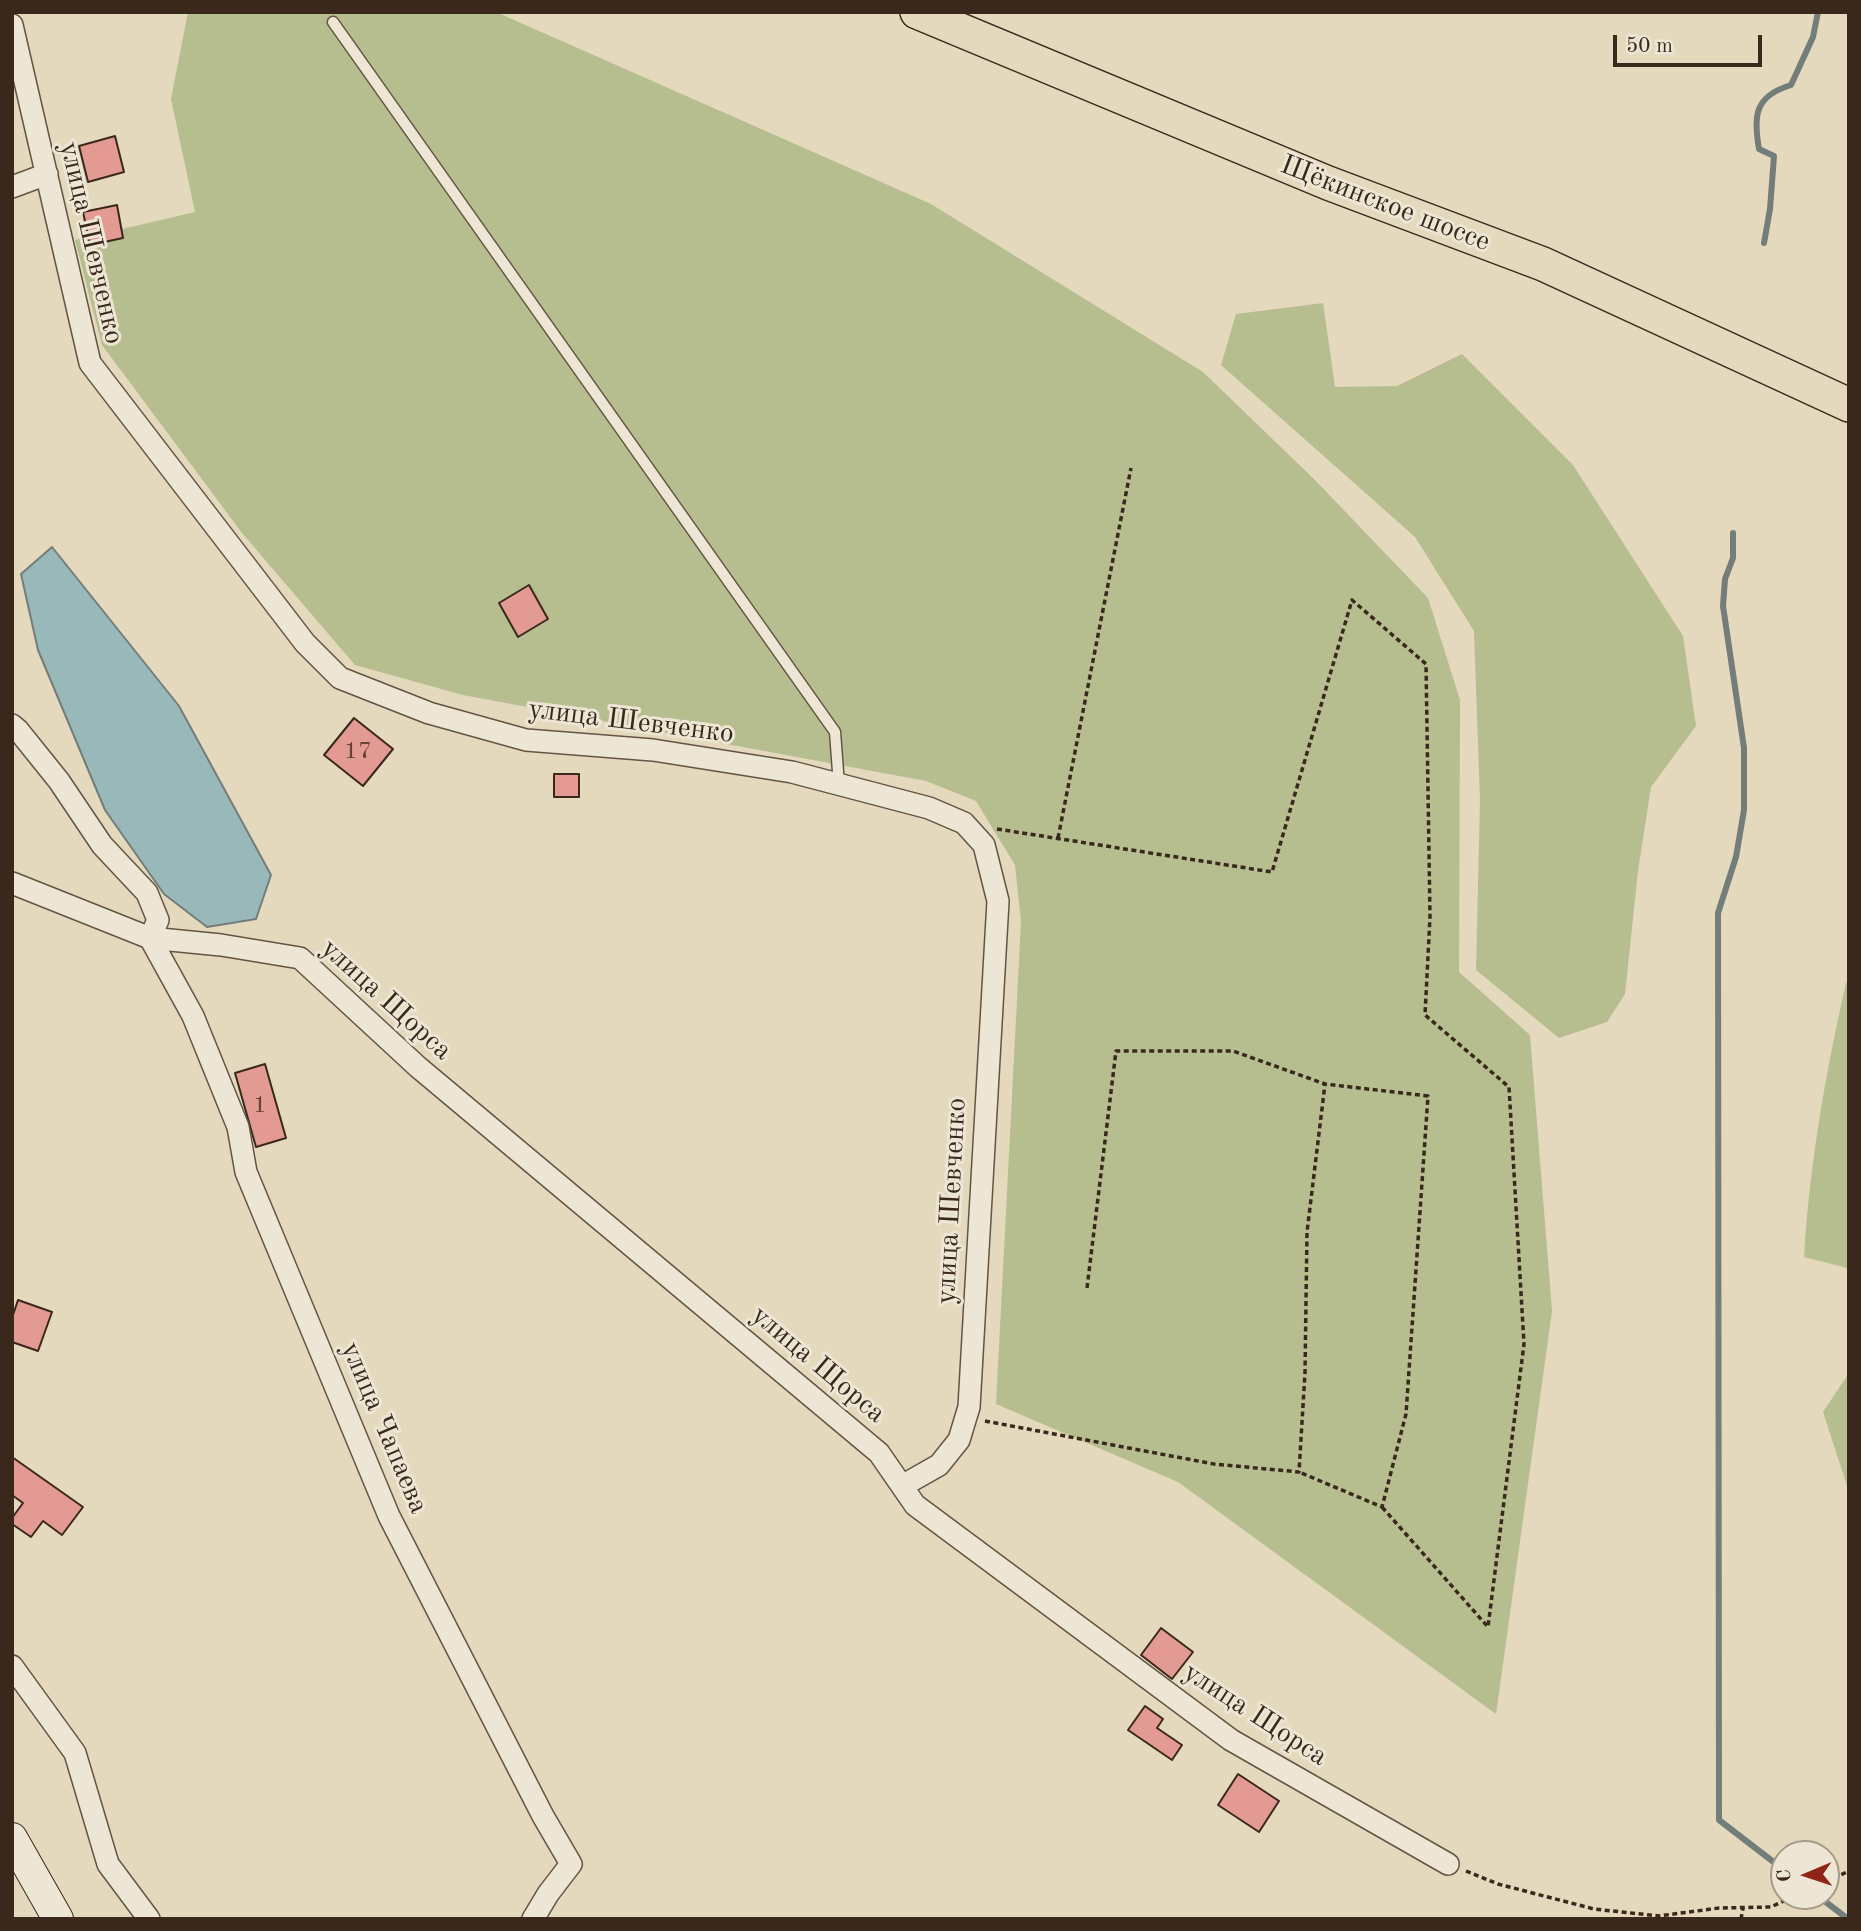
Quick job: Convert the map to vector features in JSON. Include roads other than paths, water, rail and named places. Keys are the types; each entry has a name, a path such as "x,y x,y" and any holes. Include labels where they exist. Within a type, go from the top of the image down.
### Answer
{"main road":[{"name":"Щёкинское шоссе","path":"917,12 1328,183 1543,264 1849,405"},
{"path":"12,1838 58,1919"}],"street":[{"name":"улица Шевченко","path":"12,25 90,363 305,643 340,678 429,713 526,740 653,750 792,772 929,808 964,823 984,845 998,901 970,1394 959,1440 939,1465 902,1486"},
{"path":"12,187 47,174"},
{"path":"12,725 59,781 102,845 147,893 158,920 150,938"},
{"name":"улица Щорса","path":"12,883 150,938 221,945 300,958 418,1067 879,1453 915,1505 1231,1740 1448,1864"},
{"name":"улица Чапаева","path":"150,938 193,1016 238,1127 246,1172 389,1516 543,1816 571,1864 533,1919"},
{"path":"12,1666 75,1753 108,1864 149,1919"}],"lane":[{"path":"333,22 835,732 839,785"}],"water":[{"path":"52,547 179,706 271,875 256,919 207,927 164,894 105,810 38,650 21,574"}],"waterway":[{"path":"1764,243 1774,156 1759,149 1756,126 1759,108 1770,95 1791,85 1813,37 1818,12"},
{"path":"1733,533 1733,558 1725,579 1723,606 1744,748 1744,810 1736,857 1718,913 1719,1820 1770,1859"},
{"path":"1836,1910 1848,1919"}]}
